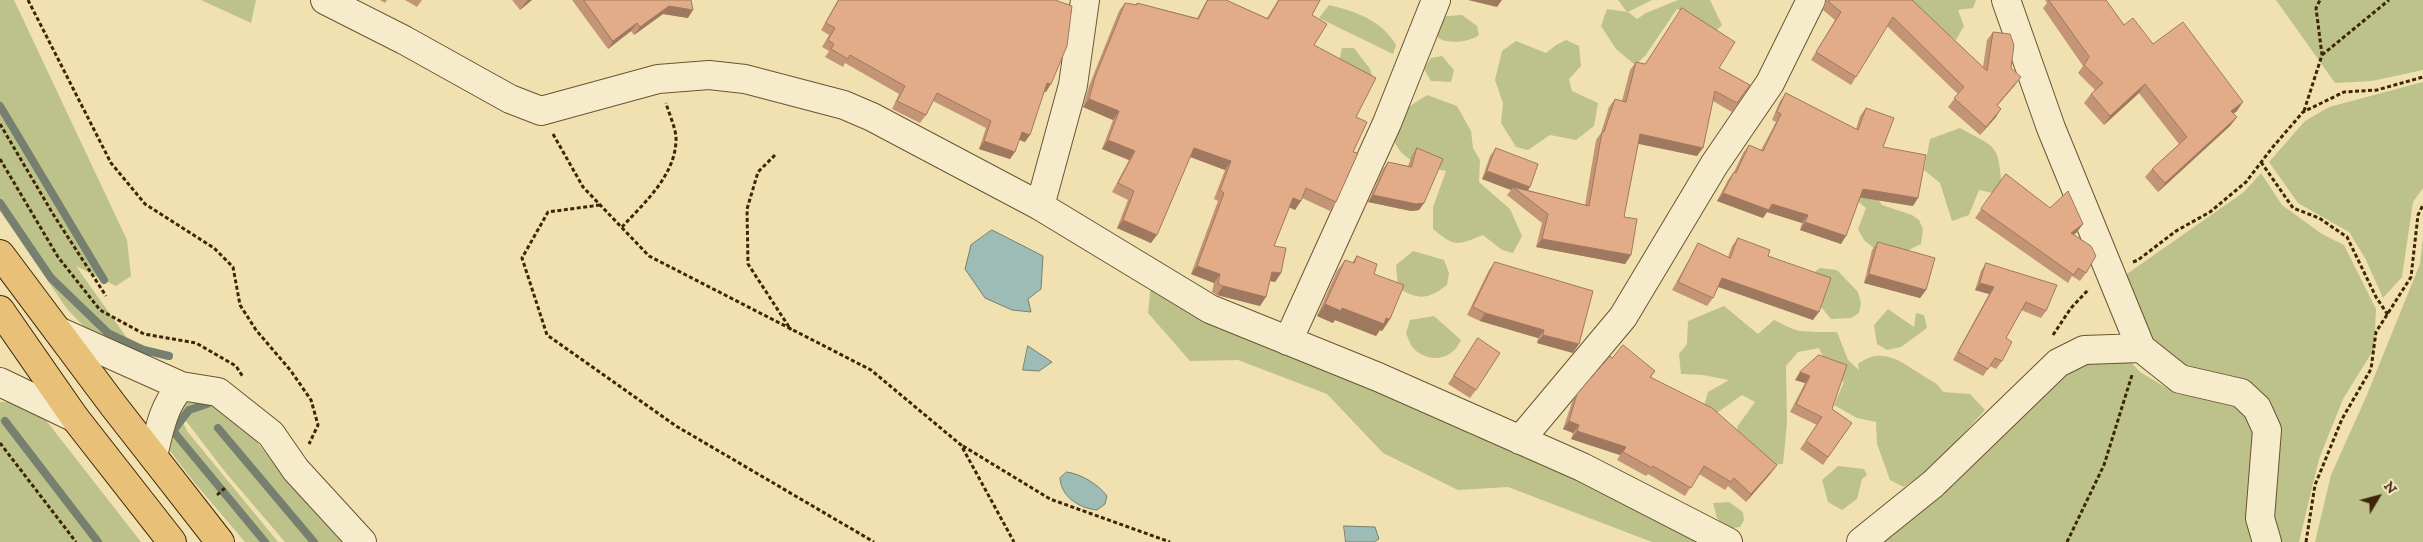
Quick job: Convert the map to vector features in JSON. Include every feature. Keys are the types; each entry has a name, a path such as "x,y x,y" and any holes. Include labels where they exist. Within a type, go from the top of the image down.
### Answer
{"highway":[{"path":"0,254 220,542"},
{"path":"0,310 75,418 172,542"}],"street":[{"path":"324,0 404,40 510,99 541,111 658,79 709,75 746,79 844,105 872,117 1040,206 1210,309 1378,377 1582,467 1728,542"},
{"path":"1040,206 1073,85 1085,0"},
{"path":"1288,341 1387,123 1436,0"},
{"path":"1520,440 1623,317 1714,165 1770,83 1811,0"},
{"path":"2006,0 2052,128 2141,348 2180,379 2241,393 2257,408 2267,430 2260,518 2267,542"},
{"path":"58,332 181,386 218,392 271,434 296,470 362,542"},
{"path":"1861,542 1933,484 2058,363 2084,350 2141,348"},
{"path":"0,382 75,418"},
{"path":"153,456 166,408 181,386"}],"path":[{"path":"28,0 111,163 145,204 214,248 233,268 240,306 256,330 291,371 311,400 318,425 296,470"},
{"path":"2052,338 2071,308 2108,269 2138,260 2176,231 2210,212 2246,182 2303,112 2322,56 2316,8 2320,0"},
{"path":"2322,56 2390,0"},
{"path":"2303,112 2344,92 2377,90 2423,77"},
{"path":"622,227 654,192 675,159 676,135 658,79"},
{"path":"541,111 583,187 649,256 871,370 961,445 1050,499 1170,542"},
{"path":"0,124 53,214 106,296"},
{"path":"775,155 758,172 747,209 748,264 792,331"},
{"path":"0,160 58,257 97,309 144,334 196,343 236,366 245,380"},
{"path":"2261,162 2294,208 2319,218 2347,238 2376,297 2388,315"},
{"path":"600,205 548,212 522,258 547,335 676,426 874,542"},
{"path":"2306,542 2315,485 2342,419 2371,369 2376,332 2411,276 2418,215 2423,205"},
{"path":"2066,542 2104,465 2141,348"},
{"path":"0,443 76,542"},
{"path":"961,445 1014,542"}],"green space":[{"path":"0,0 14,0 127,240 131,276 116,286 76,266 139,355 98,341 67,309 0,211"},
{"path":"201,0 256,0 251,23"},
{"path":"1618,0 1652,0 1628,12 1637,19 1646,13 1678,0 1710,0 1722,25 1716,31 1677,9 1645,56 1635,65 1616,49 1601,26 1607,9 1627,12"},
{"path":"1897,0 1976,0 1973,8 1958,10 1964,26 1956,40"},
{"path":"2276,0 2423,0 2423,70 2372,81 2335,83"},
{"path":"1329,5 1349,10 1367,18 1384,29 1396,45 1393,54 1319,18"},
{"path":"1462,15 1477,26 1479,35 1465,41 1444,41 1431,29 1446,16"},
{"path":"1566,40 1579,46 1581,66 1569,79 1572,91 1598,103 1594,126 1576,140 1550,135 1528,150 1516,147 1501,123 1503,103 1495,80 1502,51 1516,41 1546,53"},
{"path":"1342,48 1354,48 1370,69 1372,75 1368,77 1339,61"},
{"path":"1442,56 1454,70 1451,82 1431,81 1424,69 1431,58"},
{"path":"2423,82 2423,188 2413,202 2402,277 2383,298 2365,258 2349,232 2298,203 2269,162 2305,121 2329,107"},
{"path":"1427,95 1457,106 1471,131 1473,148 1480,160 1479,182 1510,209 1522,236 1513,253 1502,250 1483,235 1456,243 1446,239 1433,229 1433,207 1446,171 1429,168 1408,158 1397,147 1393,139 1404,110"},
{"path":"1960,128 1989,144 1994,149 1999,163 2002,188 1997,194 1979,190 1969,215 1952,221 1940,183 1924,170 1930,139"},
{"path":"2261,173 2282,205 2322,234 2344,245 2376,309 2374,349 2343,399 2319,459 2299,542 2275,542 2270,512 2275,431 2178,369 2155,349 2124,276 2244,192"},
{"path":"1847,192 1873,192 1882,205 1912,215 1919,220 1923,229 1921,244 1888,260 1864,240 1858,229 1866,208"},
{"path":"2423,237 2423,542 2315,542 2331,475 2366,397 2420,264"},
{"path":"1413,251 1444,260 1449,273 1447,285 1423,297 1412,295 1398,288 1396,265"},
{"path":"1820,268 1837,270 1858,292 1861,303 1859,313 1851,318 1831,319 1812,296 1812,274"},
{"path":"1151,283 1251,341 1368,381 1715,542 1652,542 1508,487 1458,490 1383,453 1327,394 1238,360 1190,361 1148,313"},
{"path":"1724,306 1758,334 1774,320 1800,331 1837,332 1848,360 1859,370 1858,364 1875,356 1891,358 1934,382 1943,392 1970,394 1985,410 1937,463 1904,487 1890,480 1877,444 1876,422 1857,418 1834,405 1844,382 1833,378 1819,348 1798,352 1786,366 1787,423 1783,464 1758,466 1741,447 1737,427 1755,402 1742,395 1711,417 1704,406 1708,392 1729,380 1703,375 1681,374 1679,354 1687,344 1688,321"},
{"path":"1888,309 1914,327 1916,313 1924,315 1927,328 1901,347 1887,350 1877,344 1874,325"},
{"path":"1434,316 1461,340 1453,352 1435,358 1428,357 1415,350 1406,333 1410,320"},
{"path":"2083,358 2128,359 2140,372 2177,394 2243,405 2255,419 2257,542 1870,542"},
{"path":"215,390 299,494 344,542 285,542 226,473 176,408 187,431 278,542 245,542 193,481 167,447 174,405"},
{"path":"0,402 7,402 45,419 141,542 0,542"},
{"path":"1838,466 1864,469 1867,475 1862,479 1857,499 1842,510 1828,502 1822,480"},
{"path":"1729,502 1743,512 1744,520 1740,527 1726,529 1717,518 1713,503"}],"water":[{"path":"992,230 1043,256 1041,289 1028,299 1031,312 1012,310 985,298 965,269 971,245"},
{"path":"1028,346 1052,362 1039,371 1023,370"},
{"path":"1067,472 1083,477 1099,487 1107,496 1105,504 1097,510 1090,509 1078,504 1067,496 1061,485 1060,478"},
{"path":"1344,526 1375,527 1379,539 1374,542 1346,542"}],"building":[{"path":"584,0 691,0 693,10 669,6 640,27 637,23 613,41"},
{"path":"839,0 1055,0 1072,6 1067,46 1051,84 1047,83 1030,135 1022,132 1015,152 984,141 991,121 937,93 926,115 897,101 905,86 850,55 848,59 831,49 834,44 828,40 835,28 826,23"},
{"path":"1208,0 1226,0 1268,19 1279,0 1320,0 1312,15 1327,24 1314,45 1376,78 1356,117 1367,122 1353,152 1358,153 1336,202 1306,188 1301,201 1293,198 1274,246 1286,248 1281,273 1272,272 1266,297 1218,284 1220,274 1197,266 1224,193 1220,190 1231,161 1194,148 1157,235 1123,220 1134,191 1118,183 1135,151 1108,140 1119,111 1089,99 1095,77 1125,3 1137,5 1137,3 1198,19"},
{"path":"1830,0 1912,0 1987,71 1993,32 2010,34 2014,45 2011,68 2021,77 1997,105 2001,109 1986,127 1954,98 1964,87 1893,17 1856,77 1816,52 1841,12 1829,2"},
{"path":"2049,0 2106,0 2124,25 2133,18 2153,44 2183,22 2243,102 2231,111 2237,117 2165,183 2152,169 2187,137 2145,84 2110,116 2091,94 2103,83 2084,65 2089,57"},
{"path":"1682,8 1735,42 1719,68 1750,85 1737,103 1715,91 1703,148 1640,134 1624,217 1637,219 1631,255 1542,239 1548,214 1513,187 1589,206 1602,132 1604,132 1615,99 1626,102 1636,62 1645,64"},
{"path":"1786,93 1858,130 1866,108 1894,118 1883,147 1926,155 1918,198 1863,189 1846,236 1805,222 1808,215 1772,204 1769,210 1723,193 1734,172 1736,173 1749,145 1763,151 1781,114 1777,112"},
{"path":"1417,148 1443,159 1424,203 1416,204 1373,195 1388,162 1411,167"},
{"path":"1496,148 1538,164 1530,187 1487,171"},
{"path":"2006,174 2050,208 2068,191 2083,224 2071,233 2091,246 2096,256 2086,273 2078,268 2074,275 1981,209"},
{"path":"1738,238 1770,250 1768,256 1831,278 1819,312 1722,278 1713,298 1678,282 1698,243 1730,258"},
{"path":"1878,242 1935,258 1926,290 1869,274"},
{"path":"1357,256 1377,264 1374,274 1404,285 1390,319 1386,318 1384,324 1342,308 1341,311 1325,304 1345,260 1354,263"},
{"path":"1495,262 1593,291 1579,344 1543,335 1544,330 1485,313 1473,307"},
{"path":"1986,263 2057,285 2046,311 2026,302 2006,338 2012,342 2002,361 1995,358 1988,369 1958,352 1994,287 1980,283"},
{"path":"1478,338 1500,353 1476,390 1454,376"},
{"path":"1623,345 1655,371 1650,377 1712,408 1777,465 1751,494 1734,478 1731,482 1704,466 1691,488 1653,466 1652,468 1623,452 1626,447 1577,431 1579,425 1569,421 1577,394 1610,356 1612,358"},
{"path":"1819,355 1847,365 1832,409 1852,423 1828,457 1806,441 1822,417 1796,404 1810,376 1800,372"}],"waterway":[{"path":"0,106 104,280"},
{"path":"0,203 51,278 108,333 144,350 169,356"},
{"path":"207,404 189,410 173,431 265,542"},
{"path":"5,421 98,542"},
{"path":"218,428 314,542"}]}
